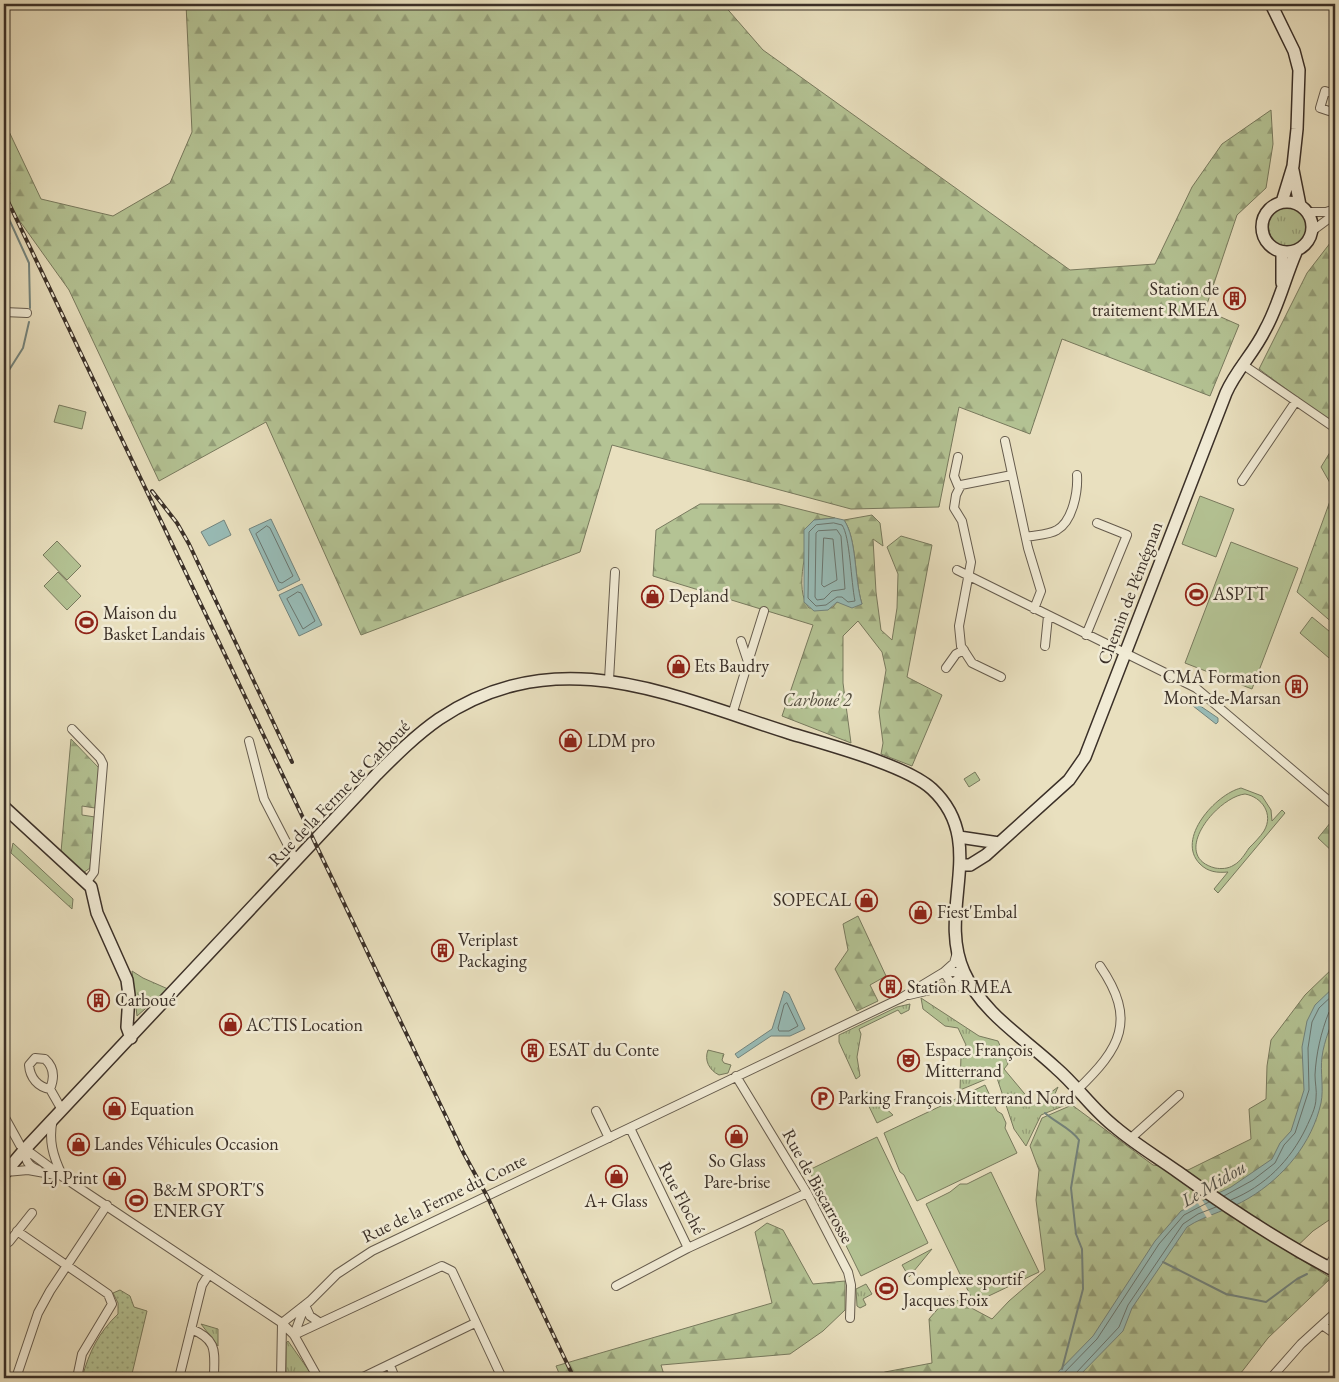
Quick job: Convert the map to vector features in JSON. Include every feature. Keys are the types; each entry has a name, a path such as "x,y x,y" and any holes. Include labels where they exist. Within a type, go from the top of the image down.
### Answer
{"street":[{"path":"1271,4 1294,51 1299,70 1297,129 1293,166 1282,202"},
{"path":"1335,94 1325,91 1320,108 1335,113"},
{"path":"1293,166 1304,208 1312,221 1312,231"},
{"path":"1335,209 1326,212 1282,202 1273,206 1266,213 1262,222 1262,232 1269,245 1282,252 1297,250 1304,246 1312,231 1335,214"},
{"name":"Chemin de Pémégnan","path":"961,864 970,865 979,861 1069,780 1086,757 1226,393 1242,364 1265,332 1297,250"},
{"name":"Chemin de Pémégnan","path":"1282,252 1282,292"},
{"path":"4,312 27,313"},
{"path":"1242,364 1335,428"},
{"path":"1242,481 1296,402"},
{"path":"1006,441 1026,538 1041,591 1034,609"},
{"path":"958,456 954,476 959,488"},
{"path":"1002,677 972,663 964,650 959,626 970,576 971,562 964,529 954,508 956,495 961,485 1012,475"},
{"path":"1026,538 1056,530 1066,522 1078,487 1077,475"},
{"path":"1086,635 1131,536 1097,523"},
{"path":"957,570 1196,688 1335,805"},
{"path":"609,680 616,572"},
{"path":"732,715 764,611"},
{"path":"1045,646 1042,629 1048,616"},
{"path":"741,641 748,662"},
{"path":"946,668 956,654 964,650"},
{"name":"Rue de la Ferme de Carboué","path":"5,1173 25,1148 395,757 439,720 467,703 503,688 538,681 577,677 609,680 651,689 909,774 933,790 955,820 959,836 961,864 954,922 957,952 964,972"},
{"path":"72,729 100,758 102,764 94,872 90,887 97,912 127,980 129,995 127,1026 130,1038"},
{"path":"249,741 264,799 296,861"},
{"path":"4,807 90,887"},
{"path":"959,836 999,842"},
{"name":"Rue de la Ferme du Conte","path":"282,1323 305,1305 338,1274 372,1251 904,996 944,972 954,963 957,952"},
{"path":"1077,1090 1099,1068 1114,1046 1122,1024 1119,1004 1112,983 1100,966"},
{"path":"944,972 964,972"},
{"path":"944,972 952,985 964,972"},
{"path":"964,972 974,990 991,1012 1059,1070 1104,1118 1130,1139 1238,1213 1331,1269 1335,1256"},
{"name":"Rue de la Ferme du Conte","path":"904,996 952,985 974,990"},
{"path":"128,1014 139,1028"},
{"name":"Rue de Biscarrosse","path":"736,1076 808,1193 848,1272 851,1285 850,1318"},
{"path":"50,1089 62,1110"},
{"path":"1130,1139 1179,1095"},
{"path":"596,1111 609,1138"},
{"path":"4,1116 18,1142 63,1177 282,1323 294,1335 318,1378"},
{"path":"54,1119 51,1133 52,1148 63,1177"},
{"name":"Rue Floché","path":"630,1128 688,1248 808,1193"},
{"path":"25,1148 25,1158 28,1164 41,1172"},
{"path":"5,1173 28,1170 63,1177"},
{"path":"16,1378 38,1313 50,1291 107,1205"},
{"path":"9,1242 32,1213"},
{"path":"17,1231 108,1294 112,1299 112,1304 82,1354 77,1378"},
{"path":"616,1286 688,1248"},
{"path":"294,1335 439,1266 446,1266 452,1271 474,1323 502,1378"},
{"path":"179,1378 202,1285 209,1274"},
{"path":"305,1305 310,1316 319,1322"},
{"name":"Rue de la Ferme du Conte","path":"294,1335 305,1305"},
{"name":"Rue de la Ferme du Conte","path":"270,1314 296,1311"},
{"path":"1271,1378 1301,1344 1335,1313"},
{"path":"281,1378 282,1323"},
{"path":"361,1378 474,1323"},
{"path":"1322,1325 1335,1334"},
{"path":"191,1329 204,1335 212,1344 214,1378"},
{"path":"390,1365 395,1378"}],"green space":[{"path":"186,4 723,4 763,50 1070,270 1155,264 1192,187 1222,144 1271,110 1273,144 1266,188 1237,215 1205,310 1239,325 1210,396 1062,339 1030,434 959,407 939,507 851,509 612,445 580,552 361,635 266,422 159,481 69,290 4,199 4,121 41,199 113,216 170,183 192,132"},
{"path":"1288,207 1302,213 1308,227 1302,241 1288,247 1274,241 1268,227 1274,213"},
{"path":"1334,238 1335,425 1259,369 1307,273"},
{"path":"59,405 86,412 82,429 54,422"},
{"path":"1335,444 1335,625 1297,592 1334,490 1321,467"},
{"path":"1200,496 1234,509 1216,557 1182,544"},
{"name":"Carboué 2","path":"700,504 779,504 835,518 814,520 803,565 802,578 804,600 809,608 833,607 837,602 862,604 851,537 844,520 872,515 880,523 883,546 873,539 876,592 881,630 892,640 897,608 898,574 887,547 901,536 932,545 907,677 942,695 912,766 881,754 883,743 879,712 886,670 882,652 858,621 843,636 843,683 851,743 782,716 813,625 653,576 656,530"},
{"path":"57,541 81,566 67,580 43,555"},
{"path":"1231,542 1298,568 1252,689 1185,663"},
{"path":"58,572 81,596 67,610 44,586"},
{"path":"1312,617 1335,636 1335,650 1329,658 1300,633"},
{"path":"71,739 99,768 95,808 82,806 82,815 95,817 90,868 83,873 61,852"},
{"path":"975,772 980,780 969,787 964,779"},
{"path":"1241,788 1262,796 1271,810 1272,821 1282,810 1285,813 1218,893 1214,889 1228,872 1213,871 1203,867 1194,854 1192,842 1195,831 1210,808 1231,792","holes":["1245,794 1251,796 1265,807 1268,818 1264,831 1240,860 1232,866 1215,868 1202,861 1196,852 1197,840 1202,828 1211,816 1222,805 1234,798"]},
{"path":"1335,817 1335,854 1318,838"},
{"path":"13,843 73,899 72,909 11,853"},
{"path":"858,916 886,976 870,985 878,1001 857,1011 835,969 848,950 843,924"},
{"path":"1335,966 1335,1216 1313,1231 1290,1253 1331,1278 1268,1338 1237,1378 872,1378 885,1372 932,1363 929,1319 949,1296 992,1319 1009,1301 1045,1270 1036,1200 1039,1170 1030,1146 1042,1118 1072,1105 1153,1165 1188,1170 1251,1139 1249,1109 1266,1099 1267,1066 1271,1040 1305,995"},
{"path":"132,971 168,989 137,1016"},
{"path":"921,998 979,1036 998,1041 1008,1064 1004,1069 1034,1105 1058,1087 1054,1096 1060,1101 1065,1095 1068,1104 1041,1115 1026,1146 1014,1129 996,1075 960,1090 961,1055 966,1045 958,1028 945,1026 923,1009"},
{"path":"910,1004 909,1010 901,1014 898,1010 859,1029 861,1034 857,1057 860,1076 856,1079 839,1042 839,1035 897,1007"},
{"path":"708,1050 724,1054 722,1060 724,1063 731,1065 728,1073 719,1075 713,1070 707,1061"},
{"path":"985,1085 997,1111 1002,1114 1006,1123 1005,1128 1017,1153 917,1201 904,1175 900,1172 884,1133"},
{"path":"868,1092 893,1115 877,1123 863,1094"},
{"path":"877,1137 928,1243 861,1276 809,1170"},
{"path":"991,1172 1039,1272 974,1303 926,1204 950,1192 960,1184 967,1184"},
{"path":"767,1223 783,1230 813,1284 845,1281 845,1310 823,1331 790,1354 661,1365 665,1378 561,1378 556,1366 772,1303 755,1232"},
{"path":"932,1249 909,1277 902,1265"},
{"path":"866,1284 872,1294 863,1299 866,1305 860,1308 857,1306 856,1289"},
{"path":"120,1290 130,1296 134,1307 147,1311 131,1378 82,1378 96,1343 105,1328 118,1314 118,1303 113,1293"},
{"path":"201,1324 218,1329 218,1346"},
{"path":"288,1341 312,1375 286,1375 286,1343"}],"water":[{"path":"835,518 844,520 851,537 862,604 852,608 837,602 828,610 814,611 804,602 804,530 814,520"},
{"path":"271,519 300,580 278,591 249,529"},
{"path":"224,520 231,535 209,546 201,532"},
{"path":"302,584 322,625 299,636 279,595"},
{"path":"1190,699 1218,718 1218,722 1216,724 1188,702"},
{"path":"1335,986 1336,1006 1322,1057 1321,1103 1311,1132 1295,1158 1262,1190 1234,1206 1187,1227 1132,1308 1123,1331 1077,1378 1052,1378 1093,1336 1155,1241 1181,1211 1231,1187 1272,1159 1280,1143 1291,1131 1304,1090 1302,1047 1307,1021 1315,1005"},
{"path":"784,991 789,994 805,1029 790,1036 771,1036 738,1058 735,1054 772,1029"}],"pier":[{"path":"1201,1198 1212,1216 1207,1218 1196,1200"}],"waterway":[{"path":"4,208 29,263 30,308"},
{"path":"4,378 23,348 29,322"},
{"path":"1045,1113 1072,1132 1079,1140 1071,1188 1076,1234 1082,1249 1083,1289 1062,1369"},
{"path":"1163,1262 1226,1294 1266,1302 1297,1279 1307,1274"}],"railway":[{"path":"4,193 463,1152 487,1196 574,1378"},
{"path":"152,491 177,523 189,544 292,762"}],"place":[{"name":"Station de traitement RMEA","path":"1235,299"},
{"name":"ASPTT","path":"1197,594"},
{"name":"Depland","path":"653,596"},
{"name":"Maison du Basket Landais","path":"87,623"},
{"name":"Ets Baudry","path":"678,666"},
{"name":"CMA Formation Mont-de-Marsan","path":"1297,687"},
{"name":"LDM pro","path":"571,741"},
{"name":"SOPECAL","path":"867,900"},
{"name":"Fiest'Embal","path":"921,912"},
{"name":"Veriplast Packaging","path":"442,950"},
{"name":"Station RMEA","path":"891,987"},
{"name":"Carboué","path":"99,1000"},
{"name":"ACTIS Location","path":"230,1025"},
{"name":"ESAT du Conte","path":"532,1050"},
{"name":"Espace François Mitterrand","path":"909,1060"},
{"name":"Parking François Mitterrand Nord","path":"822,1098"},
{"name":"Equation","path":"114,1109"},
{"name":"So Glass Pare-brise","path":"737,1136"},
{"name":"Landes Véhicules Occasion","path":"78,1144"},
{"name":"A+ Glass","path":"616,1176"},
{"name":"LJ Print","path":"114,1178"},
{"name":"B&M SPORT'S ENERGY","path":"137,1200"},
{"name":"Complexe sportif Jacques Foix","path":"887,1289"}],"water label":[{"name":"Le Midou","path":"1213,1183"}]}
